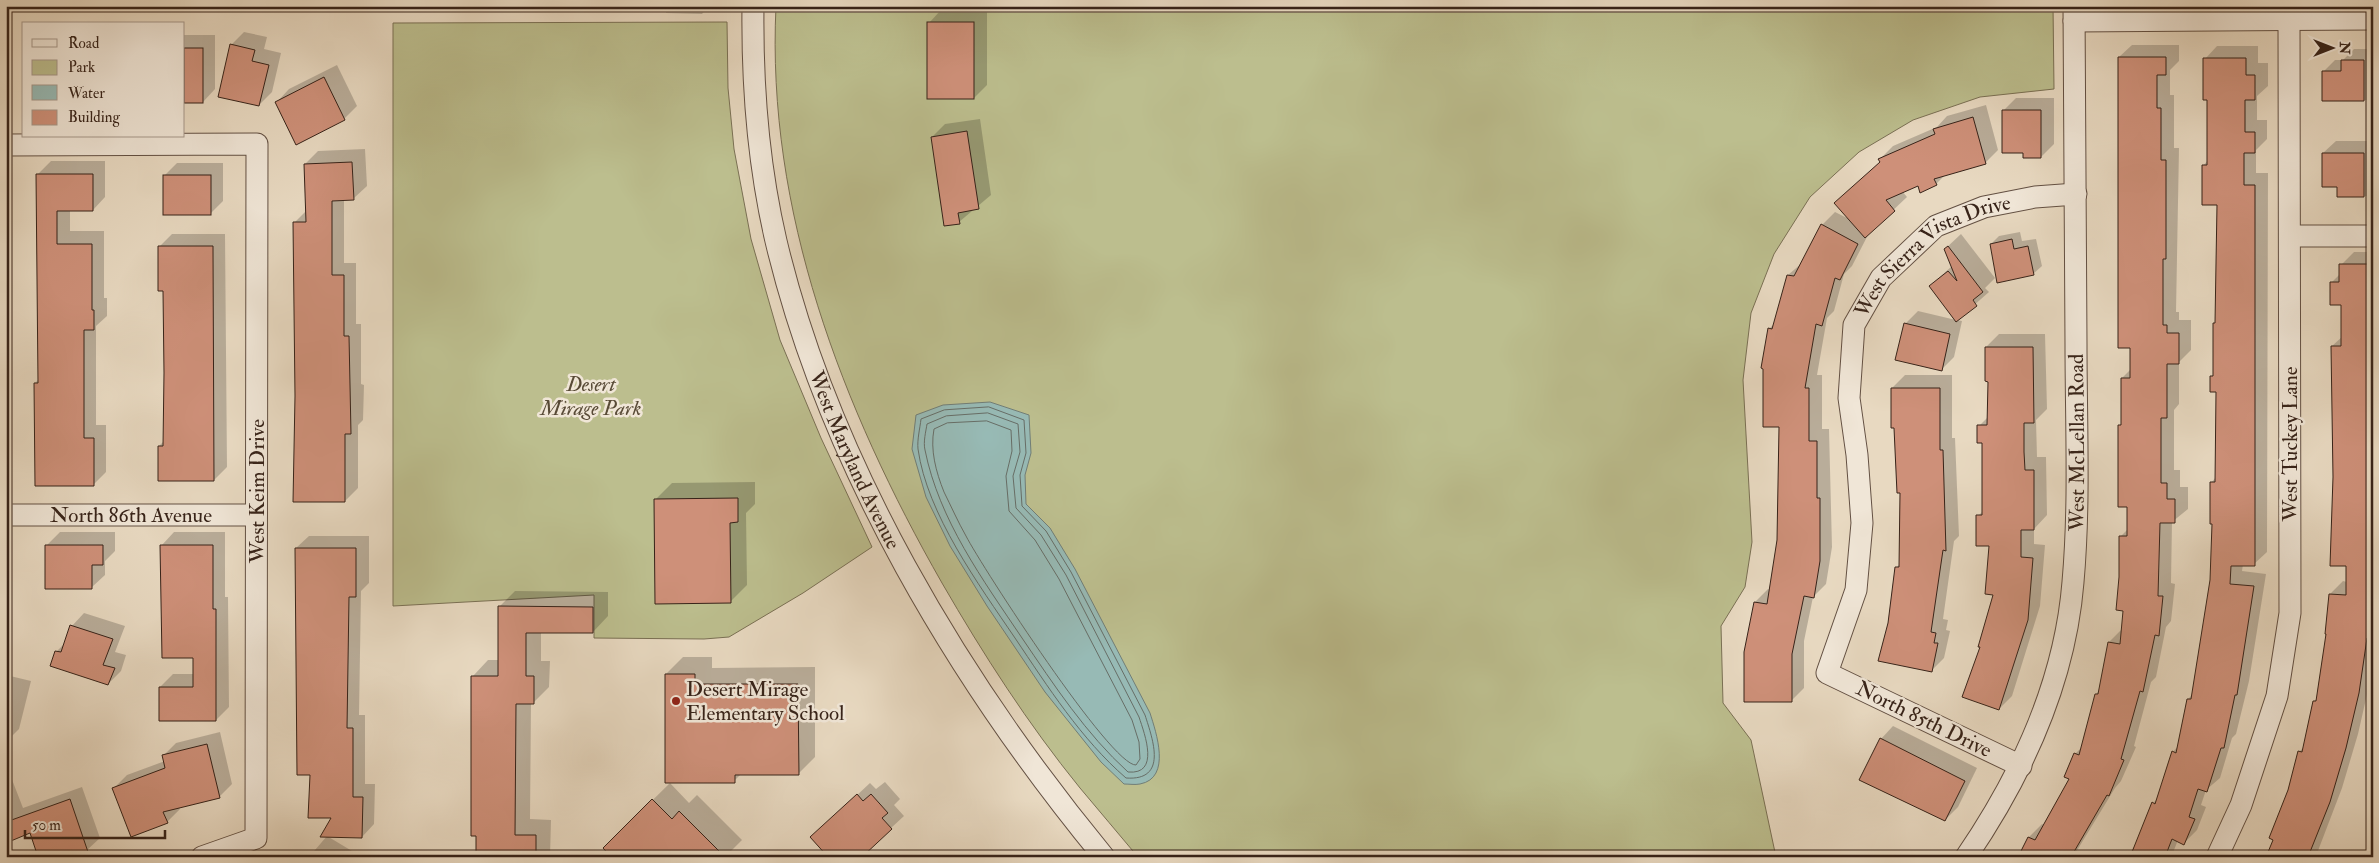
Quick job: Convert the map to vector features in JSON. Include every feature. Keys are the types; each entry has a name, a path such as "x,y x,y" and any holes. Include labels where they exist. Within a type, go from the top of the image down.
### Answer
{"street":[{"name":"West Maryland Avenue","path":"753,6 754,94 759,146 768,200 789,292 806,345 830,406 873,502 955,649 993,709 1059,802 1104,857"},
{"path":"2074,13 2289,20 2373,20"},
{"name":"West McLellan Road","path":"1966,857 1984,831 2021,766 2044,709 2056,672 2073,583 2076,507 2074,13"},
{"name":"West Tuckey Lane","path":"2217,857 2241,805 2276,696 2290,613 2289,20"},
{"name":"West Keim Drive","path":"6,145 257,144 256,838 202,857"},
{"name":"West Sierra Vista Drive","path":"1827,672 1856,590 1862,523 1857,454 1849,398 1854,325 1881,278 1936,226 1984,207 2035,197 2076,194"},
{"path":"2290,236 2373,236"},
{"name":"North 86th Avenue","path":"6,516 256,515"},
{"name":"North 85th Drive","path":"1827,672 2021,766"}],"green space":[{"path":"776,6 2053,6 2054,89 1980,97 1913,120 1859,152 1810,197 1774,254 1751,313 1743,380 1752,542 1745,587 1721,626 1723,703 1751,740 1776,857 1138,857 1061,764 1024,714 990,662 942,583 872,448 843,378 818,306 798,233 784,158 776,82"},
{"name":"Desert Mirage Park","path":"727,22 728,88 734,149 751,239 780,340 821,438 872,547 803,593 729,637 704,639 594,638 594,595 393,606 393,23"}],"water":[{"path":"990,402 1029,415 1031,453 1025,475 1026,504 1050,528 1075,569 1150,713 1158,742 1159,764 1156,773 1150,780 1140,784 1124,784 1101,762 1045,692 987,606 950,546 926,497 912,449 916,415 943,405"}],"building":[{"path":"927,22 974,22 974,99 927,99"},
{"path":"230,44 255,50 252,61 269,65 259,106 218,97"},
{"path":"185,48 203,48 203,103 185,103"},
{"path":"2118,57 2166,57 2166,75 2157,75 2157,108 2161,108 2161,160 2166,160 2166,259 2163,259 2163,325 2167,325 2167,333 2179,333 2179,364 2167,364 2167,418 2161,418 2161,483 2167,483 2167,499 2175,499 2175,523 2160,523 2158,596 2163,596 2159,636 2155,635 2143,692 2140,691 2121,759 2124,760 2109,796 2107,795 2071,857 2018,857 2028,837 2035,840 2069,779 2064,777 2074,753 2079,755 2095,694 2098,694 2108,642 2120,644 2123,611 2116,610 2119,577 2119,536 2127,536 2127,507 2118,507 2118,425 2121,425 2121,378 2130,378 2130,348 2118,348"},
{"path":"2203,58 2246,58 2246,75 2255,75 2255,100 2245,100 2245,132 2255,132 2255,153 2244,153 2244,185 2255,185 2255,566 2231,566 2230,584 2254,586 2237,695 2235,695 2224,748 2221,748 2207,792 2198,789 2189,817 2195,819 2184,845 2172,839 2165,857 2130,857 2152,802 2155,804 2172,751 2176,753 2187,699 2191,699 2210,580 2212,524 2210,524 2210,482 2215,482 2216,392 2210,392 2210,376 2213,376 2217,205 2202,205 2202,165 2207,165 2207,100 2203,100"},
{"path":"2341,60 2364,60 2364,101 2322,101 2322,71 2341,71"},
{"path":"324,77 345,120 296,145 275,102"},
{"path":"2002,110 2041,110 2041,158 2023,158 2023,153 2002,153"},
{"path":"1973,117 1986,164 1934,179 1937,185 1920,193 1918,186 1886,200 1895,211 1865,238 1834,203 1880,162 1878,159 1935,134 1933,129"},
{"path":"967,131 979,209 958,213 960,224 944,226 931,137"},
{"path":"2322,153 2364,153 2364,197 2337,197 2337,187 2322,187"},
{"path":"352,162 354,200 332,201 332,275 344,275 344,336 349,336 351,434 345,434 345,502 293,502 295,396 293,222 306,222 304,164"},
{"path":"36,174 93,174 93,211 57,211 57,244 92,244 92,310 94,310 94,330 84,330 84,438 94,438 94,486 35,486 34,383 38,383"},
{"path":"163,175 211,175 211,215 163,215"},
{"path":"1821,224 1858,244 1840,280 1835,278 1822,326 1816,324 1805,388 1809,388 1809,441 1817,441 1817,498 1820,498 1820,561 1814,598 1804,596 1792,654 1792,702 1744,702 1744,652 1754,602 1767,604 1777,540 1779,427 1763,427 1763,369 1761,368 1768,328 1772,329 1787,275 1794,276"},
{"path":"2012,239 2014,249 2028,246 2034,275 1997,283 1990,244"},
{"path":"158,246 213,246 214,481 158,481 158,446 163,446 164,373 163,291 158,291"},
{"path":"1948,246 1983,292 1973,300 1977,306 1956,322 1929,286 1948,271 1957,281 1944,249"},
{"path":"2339,264 2373,264 2373,617 2371,638 2367,638 2359,693 2346,748 2330,802 2308,857 2266,857 2273,840 2269,838 2288,790 2298,751 2302,752 2313,701 2316,701 2326,634 2329,594 2346,595 2346,566 2330,566 2333,477 2331,346 2341,346 2341,305 2330,305 2330,282 2339,282"},
{"path":"1904,323 1950,334 1942,371 1895,360"},
{"path":"1985,347 2033,347 2034,423 2024,423 2024,452 2025,470 2034,470 2034,530 2021,530 2021,557 2033,558 2028,620 1999,710 1962,697 1980,647 1978,647 1993,595 1985,594 1989,546 1976,546 1976,515 1982,515 1982,443 1977,443 1977,425 1987,425 1988,382 1985,381"},
{"path":"1891,388 1940,388 1940,450 1943,450 1946,551 1943,550 1931,632 1936,633 1934,643 1938,643 1932,672 1878,661 1888,623 1895,567 1899,567 1900,493 1897,493 1894,428 1891,428"},
{"path":"738,498 738,522 730,523 731,603 655,604 654,499"},
{"path":"45,545 103,545 103,565 92,565 92,589 45,589"},
{"path":"160,545 213,545 213,609 216,609 216,721 159,721 159,687 193,687 193,658 162,658"},
{"path":"295,548 356,548 356,597 349,597 347,728 353,728 353,797 363,797 362,838 320,837 331,818 308,818 310,775 297,775"},
{"path":"498,606 593,607 593,633 526,633 526,676 534,676 534,704 516,704 515,835 536,835 536,857 476,857 476,836 471,836 471,676 498,676"},
{"path":"70,625 113,639 103,665 115,668 108,685 50,666 55,651 61,652"},
{"path":"665,674 695,674 695,684 798,684 799,775 735,775 735,783 665,783"},
{"path":"1880,738 1965,781 1945,821 1859,780"},
{"path":"207,744 220,798 163,812 168,823 131,837 112,788 165,768 162,755"},
{"path":"857,794 863,801 871,794 888,813 882,818 892,829 862,857 828,857 810,837"},
{"path":"70,799 88,852 74,857 38,857 30,833 6,843 6,822"},
{"path":"652,799 672,819 679,811 725,857 611,857 603,848"}],"place":[{"name":"Desert Mirage Elementary School","path":"676,701"}]}
